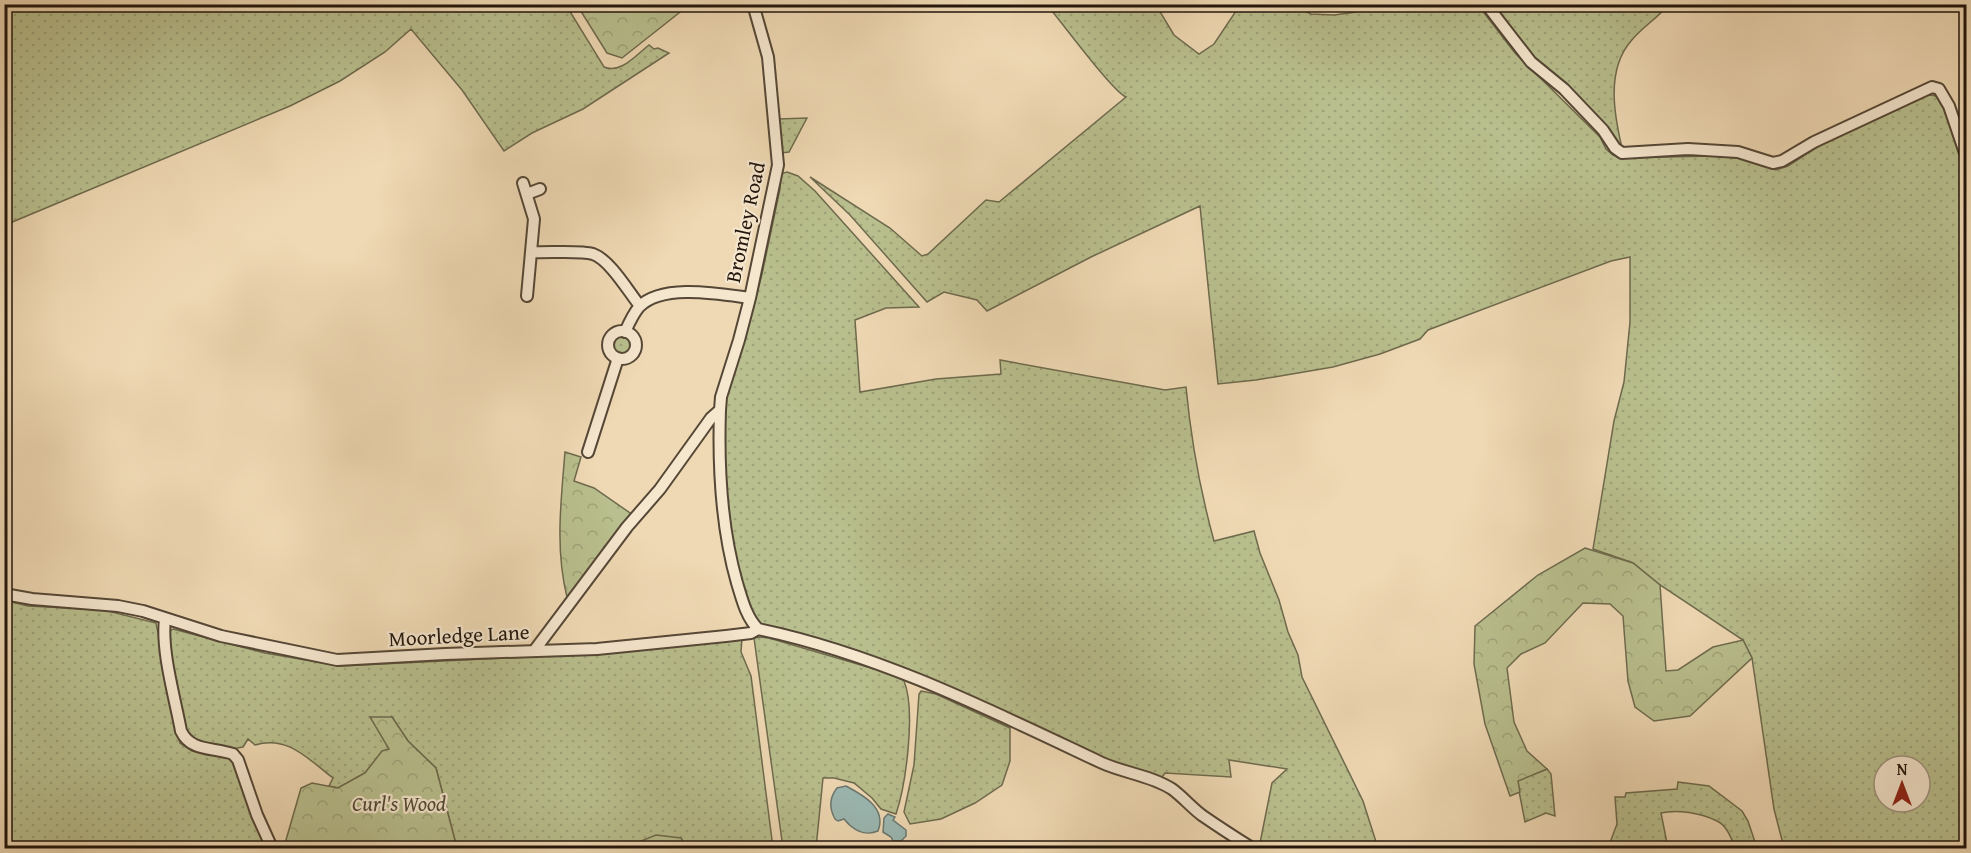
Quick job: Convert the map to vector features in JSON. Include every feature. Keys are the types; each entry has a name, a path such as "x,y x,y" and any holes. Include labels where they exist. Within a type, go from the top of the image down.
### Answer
{"street":[{"name":"Bromley Road","path":"753,4 768,57 779,156 776,181 750,298 720,410 725,533 741,596 758,629"},
{"path":"1486,4 1531,62 1564,89 1603,130 1615,148 1622,153 1698,150 1738,152 1773,163 1782,161 1814,142 1932,87 1939,89 1949,106 1966,156"},
{"path":"523,183 534,219 526,296"},
{"path":"527,194 540,189"},
{"path":"531,252 593,254 609,266 640,306"},
{"path":"625,332 640,306 661,296 684,291 750,298"},
{"path":"616,332 625,332 633,337 636,347 632,355 627,358 618,358 610,352 609,340 616,332"},
{"path":"588,452 618,358"},
{"name":"Bromley Road","path":"534,651 627,527 660,489 711,418 720,410"},
{"name":"Moorledge Lane","path":"4,594 118,606 143,611 221,636 337,660 597,649 751,633 758,629"},
{"path":"165,619 167,653 181,731 185,740 193,745 233,753 238,760 272,849"},
{"path":"758,629 798,637 879,664 1015,721 1104,764 1153,780 1172,789 1202,815 1252,849"}],"green space":[{"path":"5,4 566,5 604,67 622,66 649,45 654,49 658,48 669,53 583,109 532,133 504,151 462,90 411,29 385,52 340,81 290,106 5,225"},
{"path":"577,5 689,5 622,58 607,53"},
{"path":"1047,5 1156,5 1174,35 1199,54 1214,44 1240,5 1292,5 1311,14 1334,15 1356,12 1363,5 1478,5 1515,53 1600,137 1606,149 1621,158 1713,156 1747,159 1776,170 1788,166 1820,145 1927,95 1940,99 1966,170 1966,848 1784,848 1774,809 1752,658 1743,640 1660,585 1633,563 1593,549 1614,421 1624,382 1630,322 1630,257 1611,261 1428,330 1420,339 1380,354 1333,367 1218,384 1200,206 1091,257 987,311 977,300 944,292 927,302 850,215 810,177 890,228 922,256 928,254 986,200 999,202 1126,97 1099,69"},
{"path":"1490,5 1638,5 1639,12 1652,11 1658,5 1668,5 1631,41 1618,65 1614,93 1622,148 1531,57"},
{"path":"807,118 789,152 781,153 778,119"},
{"path":"787,172 798,176 815,191 919,307 886,308 855,320 860,392 936,379 1001,374 1000,360 1165,390 1186,387 1197,465 1214,541 1254,531 1298,655 1302,677 1363,801 1378,848 1259,848 1272,783 1287,769 1229,760 1231,777 1165,773 1160,780 1104,758 921,677 917,673 785,629 763,625 754,618 742,587 729,528 723,424 724,401 762,274 780,189 780,174"},
{"path":"622,335 629,338 632,345 629,352 622,355 615,352 612,345 615,338"},
{"path":"565,452 581,457 574,481 594,488 633,515 567,597 560,543"},
{"path":"1585,548 1633,563 1660,585 1666,671 1678,670 1713,647 1743,640 1752,658 1690,716 1654,721 1635,707 1628,681 1623,616 1610,604 1583,603 1545,643 1521,654 1507,668 1514,722 1527,751 1547,769 1518,781 1520,792 1510,796 1485,724 1474,664 1475,626 1538,575"},
{"path":"4,600 28,606 104,610 156,623 180,743 192,751 225,756 233,760 266,848 5,848"},
{"path":"173,629 265,653 340,666 590,654 742,638 741,652 751,676 773,848 457,848 436,768 408,741 392,717 389,749 382,752 365,773 338,788 329,786 333,778 288,746 278,743 255,745 248,739 243,747 220,748 205,745 191,738 186,733 168,638 169,632"},
{"path":"760,637 895,675 904,681 909,710 908,747 896,814 881,809 854,783 823,778 816,848 783,848 754,638"},
{"path":"921,691 936,694 1010,728 1010,761 1002,785 975,803 941,819 910,824 904,812 914,765"},
{"name":"Curl's Wood","path":"370,717 392,717 408,741 436,768 457,848 290,848 286,840 301,788 312,783 338,788 365,773 382,751 389,749"},
{"path":"1547,769 1551,774 1555,816 1546,813 1525,822 1517,781"},
{"path":"1678,782 1709,786 1742,811 1748,821 1757,848 1735,848 1720,823 1696,814 1674,811 1661,813 1668,848 1608,848 1617,824 1615,797 1625,797 1626,793 1677,789"},
{"path":"656,835 681,838 687,848 633,848 636,843"}],"water":[{"path":"846,786 872,803 879,816 878,831 863,832 855,829 844,819 838,821 835,819 831,807 832,796 837,788"},
{"path":"888,814 895,817 893,820 906,830 906,836 901,841 893,841 883,832 884,818"}]}
